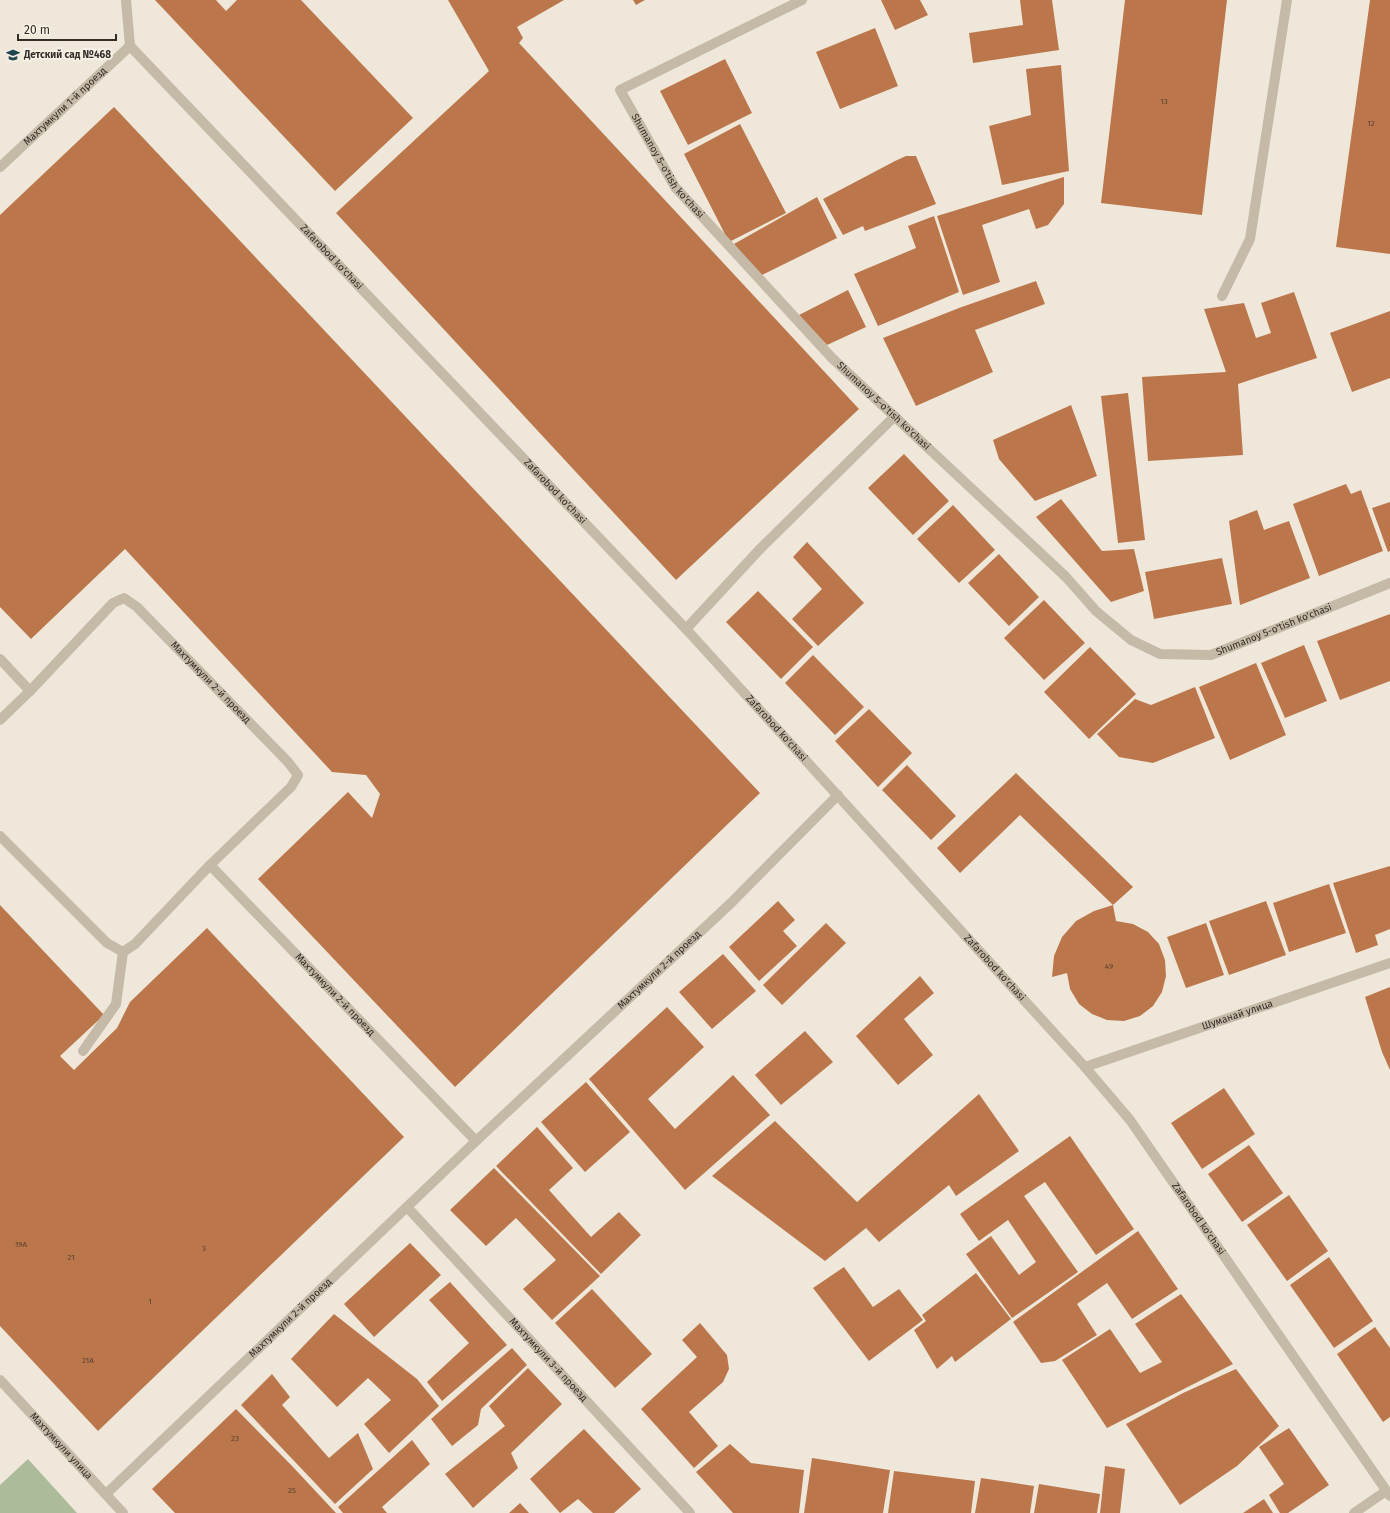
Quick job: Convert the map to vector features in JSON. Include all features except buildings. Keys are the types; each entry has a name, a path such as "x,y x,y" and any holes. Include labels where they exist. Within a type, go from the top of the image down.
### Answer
{"street":[{"path":"126,0 130,46"},
{"name":"Shumanoy 5-o'tish ko'chasi","path":"802,0 620,90 675,187 832,358 1066,577 1096,611 1131,640 1160,654 1211,655 1390,583"},
{"path":"1222,296 1250,239 1287,0"},
{"name":"Махтумкули 1-й проезд","path":"0,167 130,46"},
{"name":"Zafarobod ko'chasi","path":"130,46 686,629 1085,1067 1130,1120 1388,1494"},
{"path":"686,629 761,548 895,416"},
{"name":"Махтумкули 2-й проезд","path":"0,720 30,691 113,604 124,598 137,608 288,762 298,775 291,787 210,865 135,944 123,952"},
{"path":"0,659 30,691"},
{"name":"Махтумкули 2-й проезд","path":"106,1494 476,1141 731,903 838,795"},
{"path":"0,836 107,943 123,952 116,1004 83,1051"},
{"name":"Махтумкули 2-й проезд","path":"210,865 476,1141"},
{"name":"Шуманай улица","path":"1085,1067 1390,963"},
{"name":"Махтумкули 3-й проезд","path":"407,1207 690,1513"},
{"name":"Махтумкули улица","path":"0,1380 123,1513"},
{"path":"1354,1513 1388,1494"}],"green space":[{"path":"28,1459 77,1513 0,1513 0,1485"}],"place":[{"name":"Детский сад №468","path":"13,55"}]}
